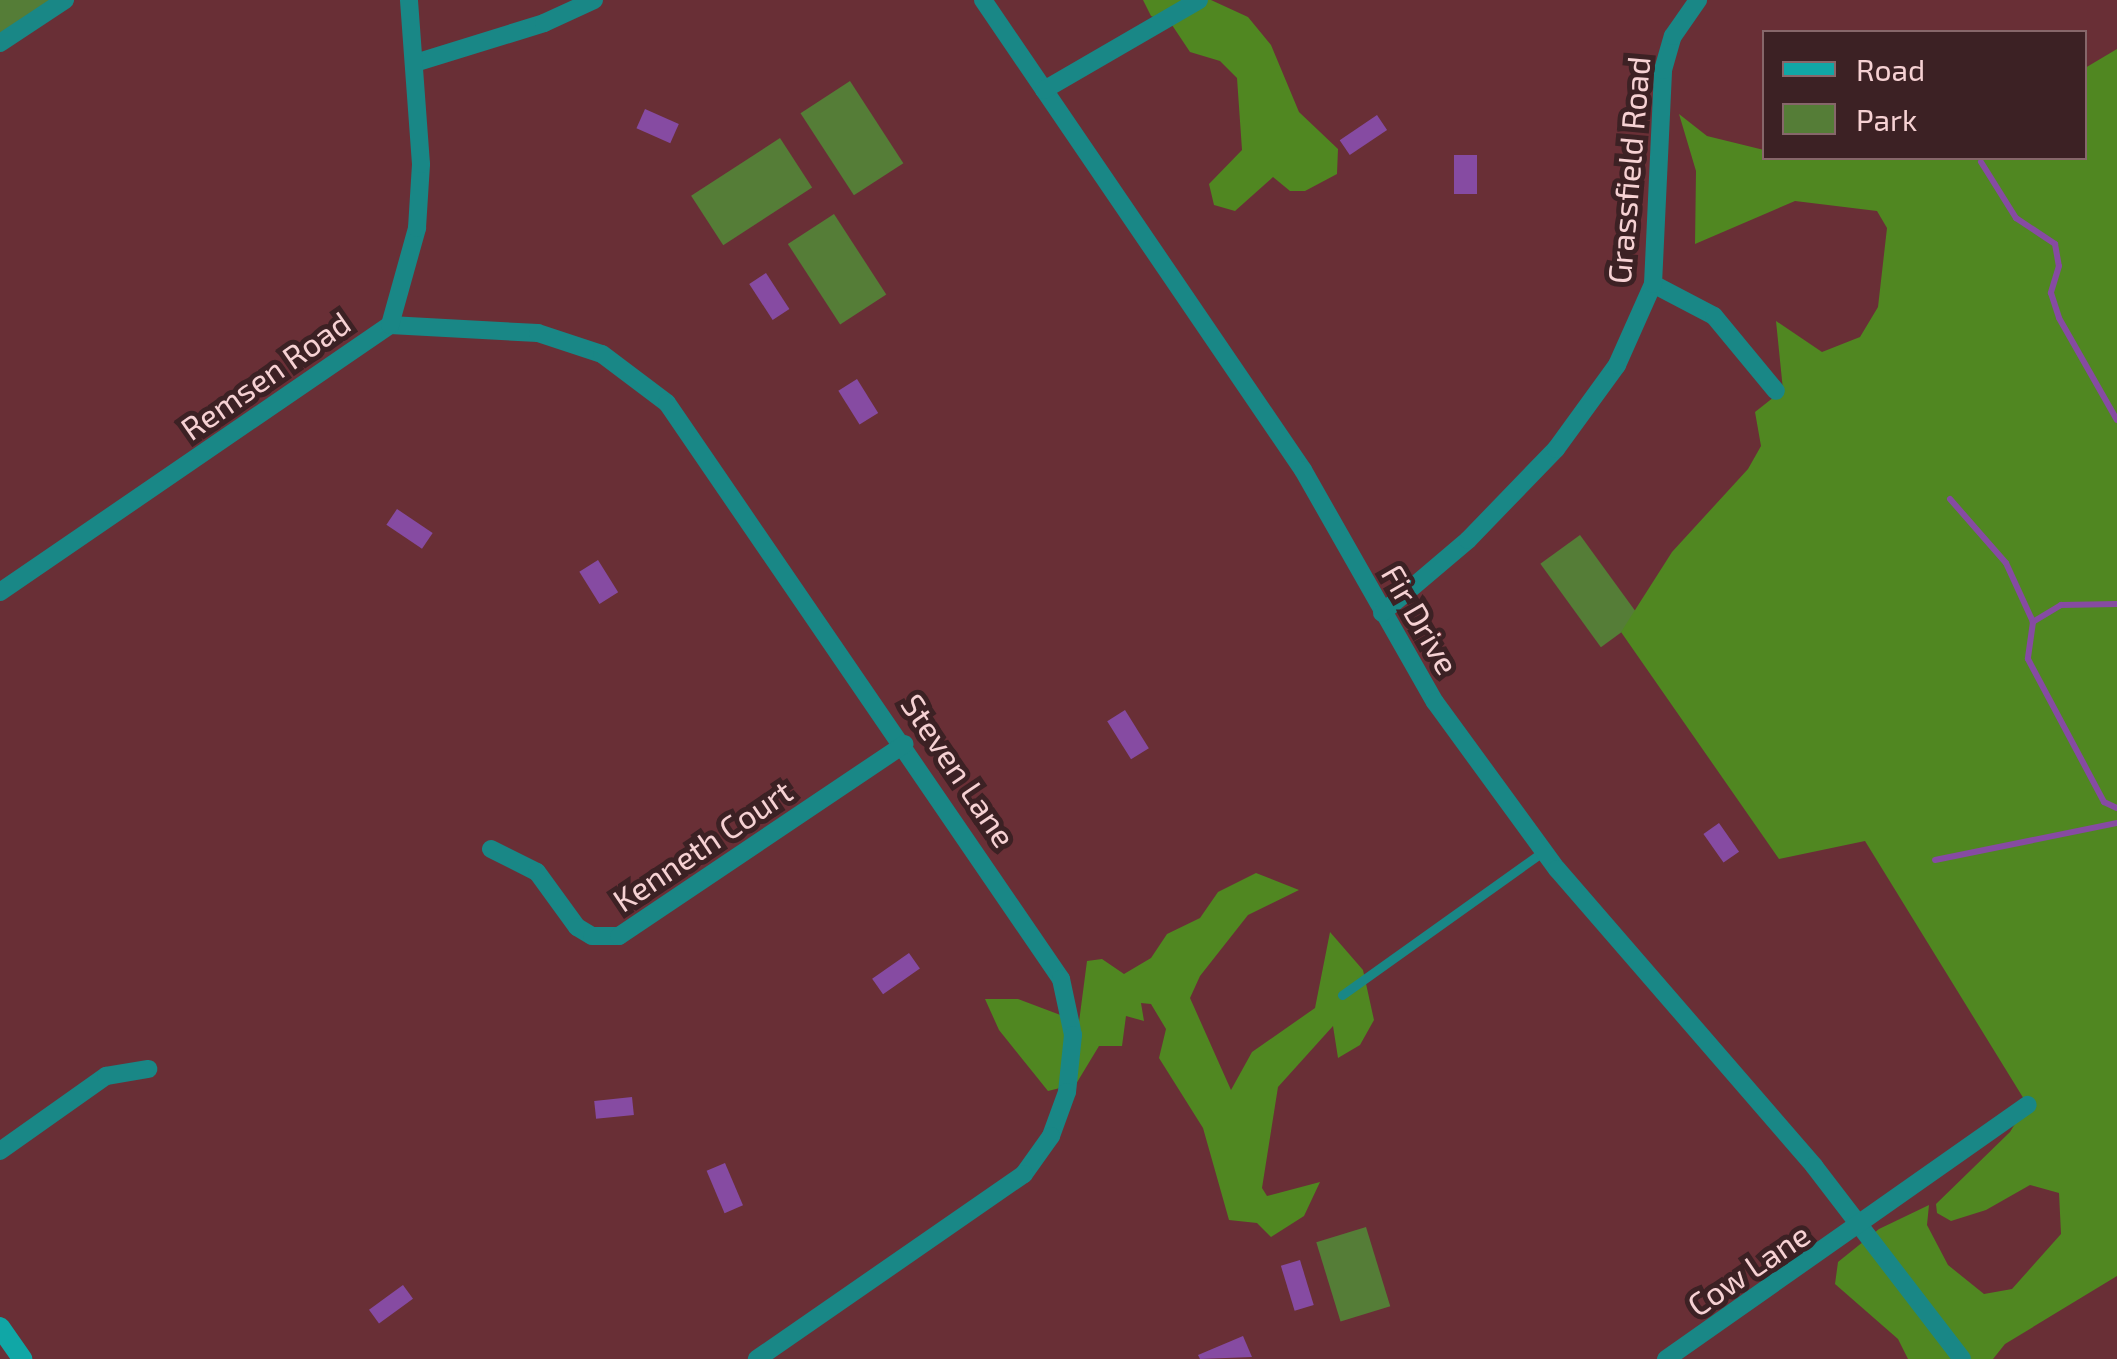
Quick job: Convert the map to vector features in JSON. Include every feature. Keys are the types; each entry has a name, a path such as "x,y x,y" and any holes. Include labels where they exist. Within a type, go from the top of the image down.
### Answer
{"main road":[{"path":"0,1328 22,1359"}],"street":[{"path":"0,43 65,0"},
{"name":"Remsen Road","path":"0,592 390,325 417,228 415,63 409,0"},
{"path":"415,63 544,23 594,0"},
{"name":"Fir Drive","path":"983,0 1303,470 1435,702 1544,851 1862,1227"},
{"path":"1044,90 1199,0"},
{"name":"Grassfield Road","path":"1382,613 1468,540 1556,449 1617,365 1653,284 1662,70 1673,36 1698,0"},
{"path":"1653,284 1714,316 1776,391"},
{"name":"Steven Lane","path":"390,325 538,333 602,354 639,379 689,428 1061,978 1073,1035 1068,1092 1051,1136 1024,1174 992,1202 757,1359"},
{"name":"Kenneth Court","path":"491,849 537,872 577,926 592,936 620,936 905,744"},
{"path":"0,1151 106,1076 148,1069"},
{"name":"Cow Lane","path":"1671,1357 1862,1227 2028,1106"},
{"path":"1862,1227 1962,1359"}],"lane":[{"path":"1342,995 1544,851"}],"green space":[{"path":"0,0 65,0 0,43"},
{"path":"1143,0 1211,0 1248,17 1271,45 1299,112 1338,149 1337,174 1305,191 1290,191 1273,177 1235,211 1214,205 1209,184 1242,150 1237,78 1220,61 1190,52 1172,25 1151,16"},
{"path":"2117,49 2117,1276 2005,1344 1993,1359 1908,1359 1898,1339 1835,1284 1838,1262 1879,1229 1929,1205 1927,1225 1948,1265 1984,1294 2012,1289 2061,1234 2059,1193 2030,1185 1986,1210 1951,1221 1937,1213 1936,1204 2010,1132 2027,1104 1865,841 1779,859 1621,632 1672,552 1748,469 1761,446 1755,412 1783,390 1776,321 1822,352 1860,337 1878,307 1887,228 1877,211 1795,201 1695,244 1696,171 1679,114 1707,136 1762,150 1762,160 2087,160 2087,67"},
{"path":"850,81 903,163 854,195 801,113"},
{"path":"780,138 812,187 723,245 691,196"},
{"path":"834,214 886,295 840,324 788,244"},
{"path":"1580,535 1641,618 1601,647 1540,564"},
{"path":"1256,873 1299,890 1248,915 1200,976 1190,998 1231,1090 1252,1052 1315,1008 1330,932 1363,970 1374,1020 1360,1045 1338,1058 1333,1026 1278,1087 1262,1188 1267,1196 1320,1182 1304,1216 1271,1237 1257,1223 1229,1220 1203,1128 1159,1058 1166,1029 1151,1004 1141,1003 1144,1021 1126,1016 1122,1046 1099,1046 1076,1084 1048,1091 999,1030 985,999 1018,999 1079,1022 1087,961 1102,959 1124,974 1151,958 1167,934 1200,918 1218,892"},
{"path":"1366,1227 1390,1306 1341,1322 1316,1242"}],"shaded area":[{"path":"645,109 679,124 670,143 636,128"},
{"path":"1377,115 1387,130 1350,155 1340,140"},
{"path":"1454,155 1477,155 1477,194 1454,194"},
{"path":"766,273 789,309 773,320 749,284"},
{"path":"857,379 878,413 860,425 838,391"},
{"path":"397,509 433,533 422,549 386,525"},
{"path":"598,560 618,592 599,604 579,572"},
{"path":"1125,710 1149,748 1131,759 1107,721"},
{"path":"1719,823 1739,852 1724,863 1703,834"},
{"path":"909,953 920,969 883,994 872,979"},
{"path":"632,1097 634,1115 596,1119 594,1101"},
{"path":"725,1163 743,1205 725,1213 707,1171"},
{"path":"1300,1260 1314,1305 1295,1311 1281,1266"},
{"path":"403,1285 413,1299 379,1323 369,1310"},
{"path":"1243,1336 1252,1357 1200,1359 1198,1355"}],"waterway":[{"path":"1981,162 2016,218 2055,244 2059,266 2051,293 2059,318 2117,420"},
{"path":"1950,499 2006,563 2033,622"},
{"path":"2117,604 2061,605 2033,622 2028,659 2104,802 2117,808"},
{"path":"1935,860 2117,823"}]}
